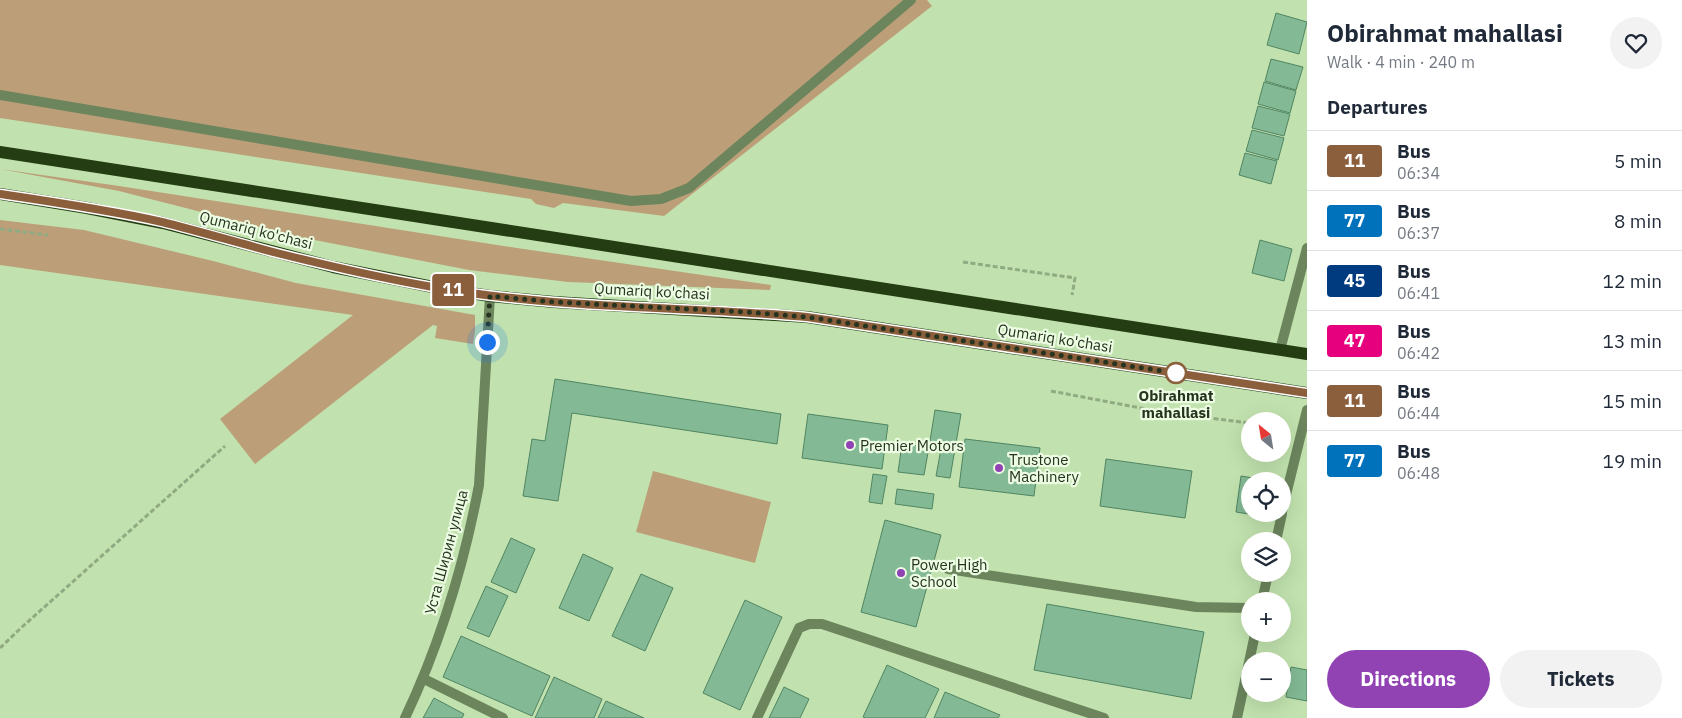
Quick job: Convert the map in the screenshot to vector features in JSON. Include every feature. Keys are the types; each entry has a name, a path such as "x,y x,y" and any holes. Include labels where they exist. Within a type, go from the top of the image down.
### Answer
{"main road":[{"name":"Qumariq ko'chasi","path":"0,152 1307,354"},
{"name":"Qumariq ko'chasi","path":"0,194 163,223 333,267 438,288 490,296 554,302 807,317 1307,393"}],"street":[{"path":"0,95 631,201 661,199 689,188 911,0"},
{"path":"1280,350 1307,248"},
{"name":"Уста Ширин улица","path":"406,718 424,679 438,641 466,544 479,485 490,296"},
{"path":"1291,475 1307,410"},
{"path":"948,570 1196,608 1241,608"},
{"path":"757,718 794,635 799,628 809,624 822,624 839,629 1104,718"},
{"path":"1237,718 1253,642"},
{"path":"424,679 503,718"}],"path":[{"path":"0,229 48,235"},
{"path":"963,262 1075,278 1072,295"},
{"path":"1051,391 1167,413 1241,422"},
{"path":"0,648 225,446"}],"shaded area":[{"path":"0,0 927,0 932,6 664,216 563,203 554,208 536,204 531,199 0,118"},
{"path":"0,169 771,285 770,290 568,282 469,270 299,237 119,191"},
{"path":"0,220 84,230 296,283 475,315 473,344 435,338 437,326 433,325 255,464 220,419 353,315 0,265"},
{"path":"653,471 771,502 755,563 636,532"}],"building":[{"path":"1276,13 1307,22 1299,54 1267,45"},
{"path":"1271,59 1303,67 1296,90 1265,81"},
{"path":"1264,82 1296,91 1290,113 1258,104"},
{"path":"1258,106 1290,114 1284,136 1252,128"},
{"path":"1252,130 1284,138 1278,160 1246,151"},
{"path":"1245,153 1277,161 1271,184 1239,175"},
{"path":"1260,240 1292,249 1284,281 1252,273"},
{"path":"555,379 781,414 777,444 572,413 558,501 523,496 532,439 545,441"},
{"path":"935,410 961,414 950,478 936,476 941,449 929,447"},
{"path":"808,414 888,425 882,469 802,458"},
{"name":"Trustone Machinery","path":"965,439 1040,448 1034,496 959,487"},
{"path":"902,444 929,447 924,475 898,472"},
{"path":"1106,459 1192,471 1185,518 1100,506"},
{"path":"873,474 887,476 882,504 869,502"},
{"path":"1241,476 1241,513 1236,512"},
{"path":"897,489 934,494 932,509 895,504"},
{"name":"Power High School","path":"885,520 941,535 916,627 861,612"},
{"path":"511,538 535,549 516,593 491,582"},
{"path":"583,554 613,568 589,621 559,608"},
{"path":"641,574 673,588 645,651 612,636"},
{"path":"486,586 508,596 489,637 467,628"},
{"path":"745,600 782,617 740,710 703,693"},
{"path":"1047,604 1204,632 1191,699 1034,670"},
{"path":"461,636 550,676 532,716 443,677"},
{"path":"887,665 939,689 925,718 863,717"},
{"path":"1291,667 1307,670 1307,701 1291,698"},
{"path":"554,677 602,699 594,718 535,718"},
{"path":"784,687 809,699 800,718 769,718"},
{"path":"945,692 1000,715 998,718 934,718"},
{"path":"434,698 464,714 462,718 423,718"},
{"path":"606,701 644,718 598,718"}],"bus line":[{"name":"11","path":"0,194 163,223 333,267 438,288 490,296 620,307 746,312 807,317 1307,393"}],"place":[{"name":"Obirahmat mahallasi","path":"1176,373"},
{"name":"Premier Motors","path":"850,445"},
{"name":"Trustone Machinery","path":"999,468"},
{"name":"Power High School","path":"901,573"}],"route":[{"path":"487,342 490,296 620,307 746,312 807,317 1176,373"}]}
